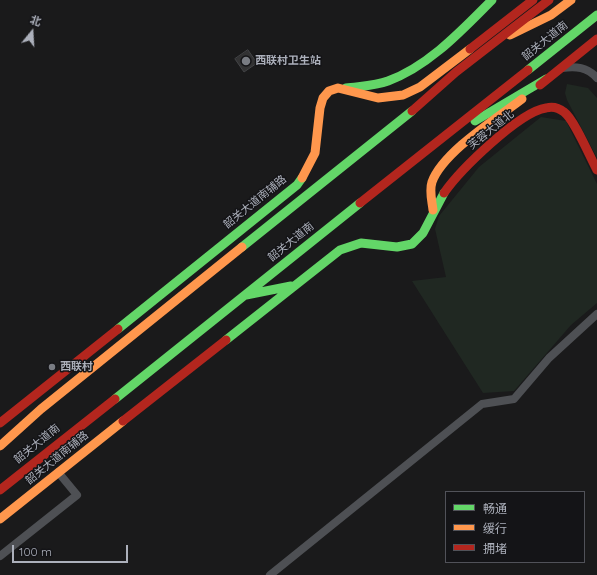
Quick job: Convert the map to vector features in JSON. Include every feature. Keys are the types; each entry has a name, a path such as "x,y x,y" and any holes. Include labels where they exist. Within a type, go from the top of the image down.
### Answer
{"main road":[{"name":"韶关大道南辅路","path":"0,423 297,185 307,172 315,154 320,107 324,96 332,88 345,88 380,83 402,75 453,38 492,0"},
{"path":"345,88 378,99 406,96 420,87 533,0"},
{"name":"韶关大道南","path":"0,446 41,409 404,118 456,72 549,0"},
{"path":"492,44 551,15 571,0"},
{"name":"韶关大道南","path":"0,490 597,15"},
{"path":"433,210 430,194 432,182 445,162 597,39"},
{"path":"432,147 546,79"},
{"name":"芙蓉大道北","path":"433,210 453,181 468,165 520,121 545,108 558,108 569,116 597,170"},
{"name":"韶关大道南辅路","path":"0,519 291,286 336,252 346,246 370,243 405,247 419,239 426,228 433,210"},
{"path":"244,296 291,286"}],"street":[{"path":"560,68 571,66 582,68 597,78"},
{"path":"270,575 482,404 514,399 549,358 597,314"},
{"path":"0,556 77,495 58,472"}],"shaded area":[{"path":"567,84 588,88 597,98 597,158 567,100 565,93"},
{"path":"541,117 566,121 597,184 597,303 571,325 514,391 483,393 412,281 446,277 435,229 439,216 479,167"}],"building":[{"name":"西联村卫生站","path":"248,50 257,63 244,72 235,59"}],"traffic: fast":[{"path":"346,88 383,83 417,66 444,46 492,0"},
{"path":"528,70 597,15"},
{"path":"475,121 546,79"},
{"path":"242,247 412,111"},
{"path":"118,329 297,185 302,178"},
{"path":"226,340 340,250 361,243 397,247 412,244 423,233 444,193"},
{"path":"115,399 360,203"},
{"path":"246,295 291,286"}],"traffic: slow":[{"path":"510,35 551,15 571,0"},
{"path":"302,178 315,153 320,108 323,98 329,91 338,88 378,98 403,95 420,87 470,49"},
{"path":"433,210 431,185 438,171 447,159 471,137 522,99"},
{"path":"0,446 41,409 242,247"},
{"path":"0,519 123,421"}],"traffic: jam":[{"path":"470,49 533,0"},
{"path":"412,111 456,72 549,0"},
{"path":"540,85 597,39"},
{"path":"360,203 528,70"},
{"path":"444,193 476,157 491,143 521,120 535,112 549,107 558,108 568,116 577,130 597,170"},
{"path":"0,423 118,329"},
{"path":"123,421 226,340"},
{"path":"0,490 115,399"}],"place":[{"name":"西联村卫生站","path":"246,61"},
{"name":"西联村","path":"52,367"}]}
